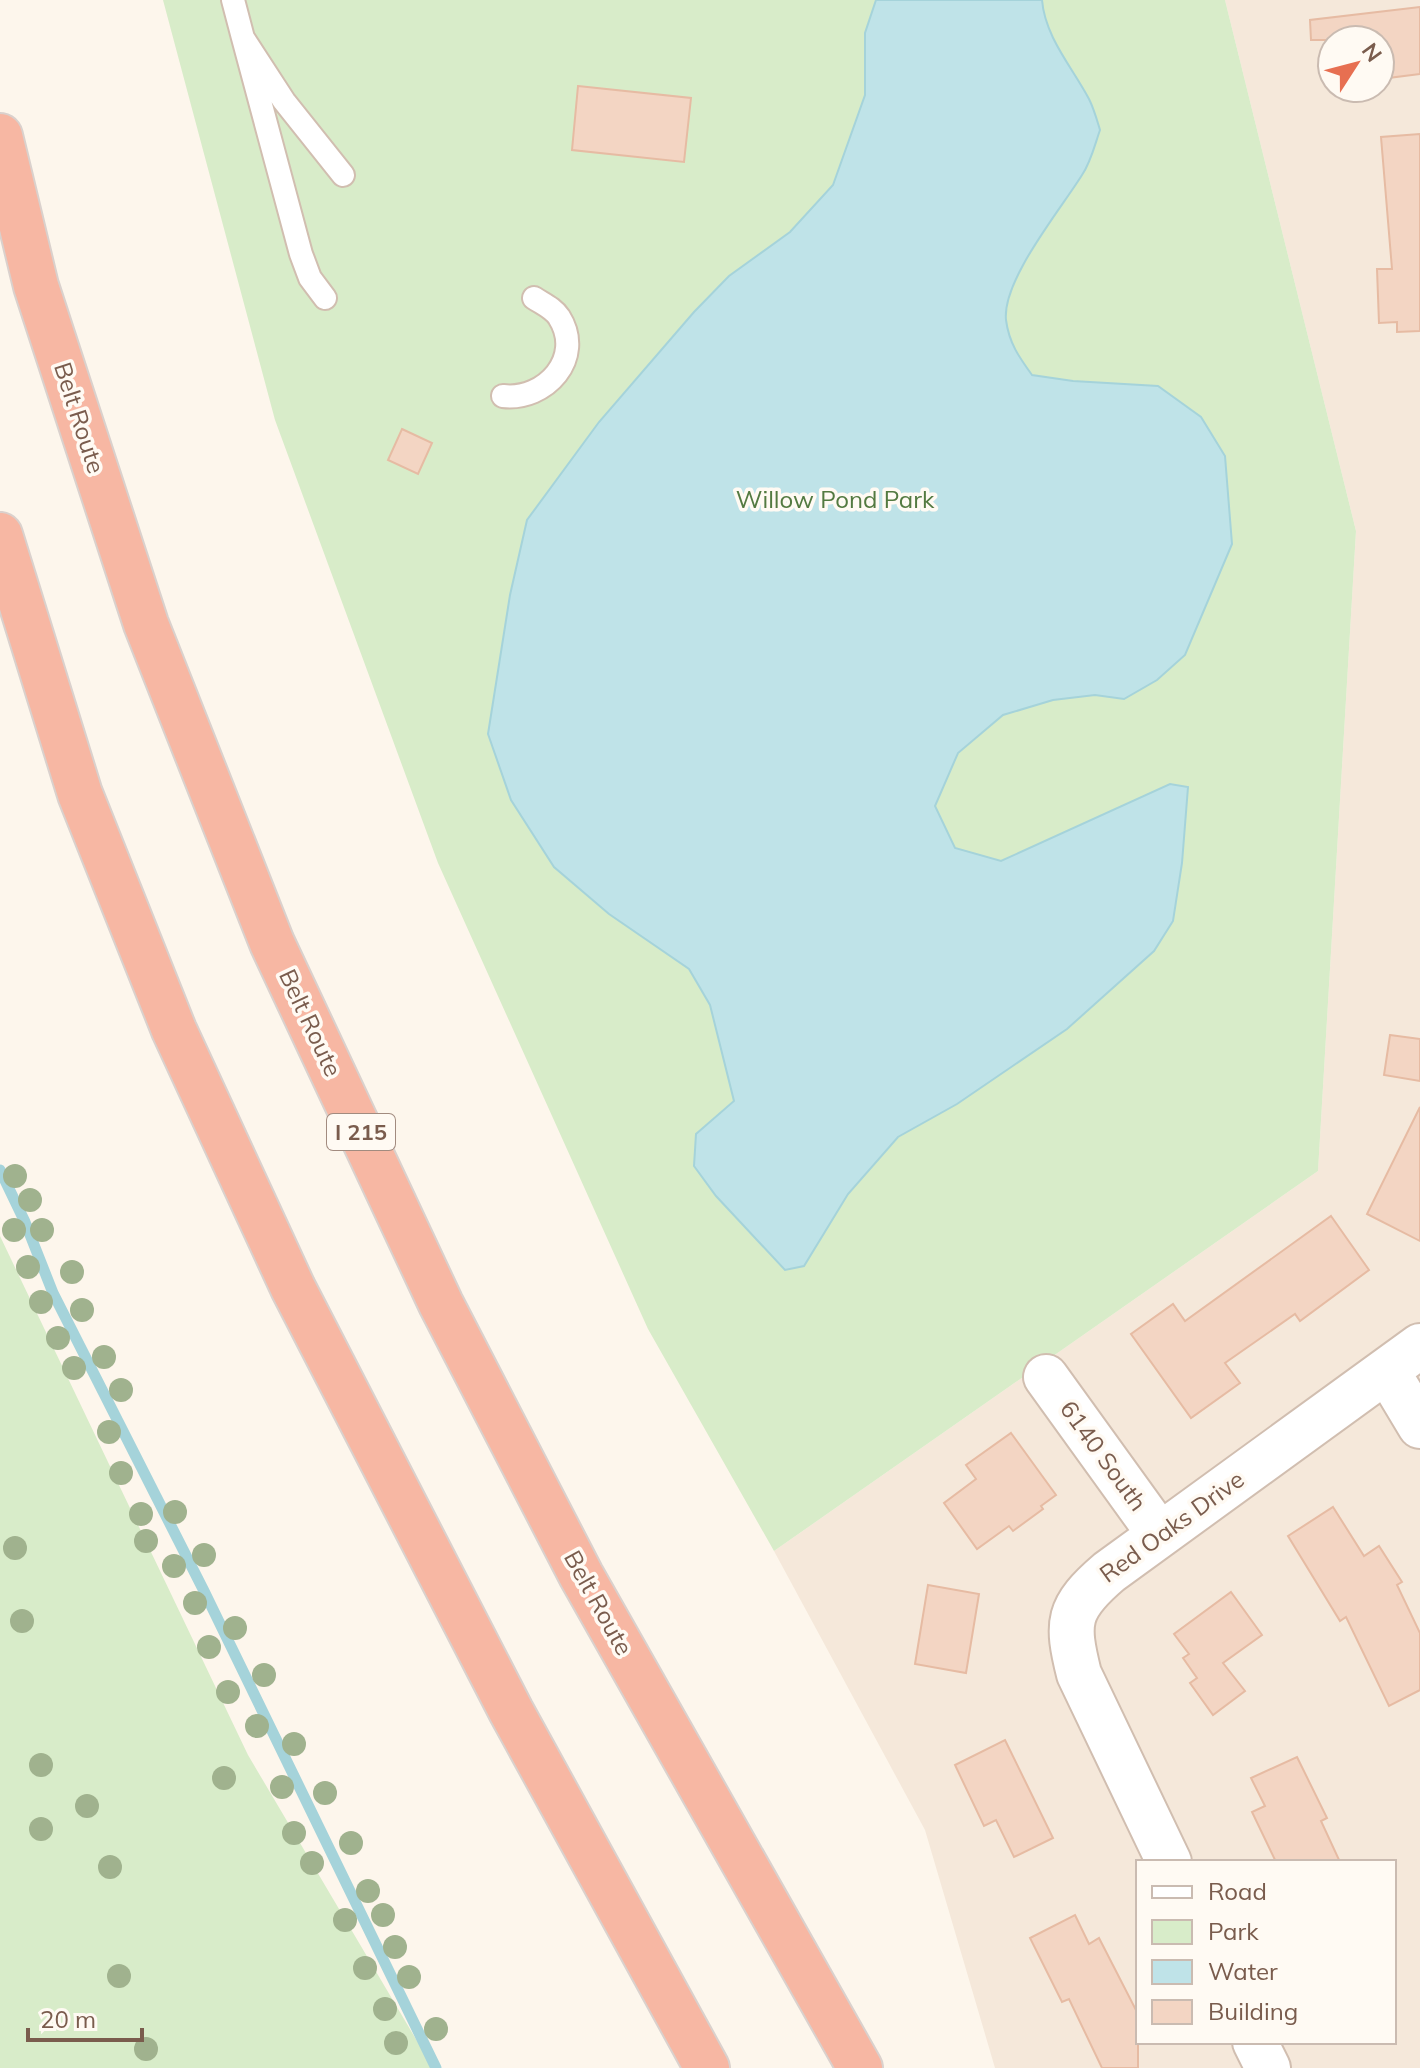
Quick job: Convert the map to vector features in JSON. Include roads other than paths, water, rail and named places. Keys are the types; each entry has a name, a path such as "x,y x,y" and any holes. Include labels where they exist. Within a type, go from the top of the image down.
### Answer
{"highway":[{"name":"Belt Route","path":"0,136 36,286 146,624 272,943 441,1304 574,1561 860,2068"},
{"path":"0,535 80,794 174,1030 293,1288 511,1711 707,2068"}],"street":[{"path":"1404,1358 1420,1426"},
{"name":"Red Oaks Drive","path":"1168,1860 1079,1674 1071,1641 1072,1620 1078,1604 1089,1589 1160,1535 1404,1358"},
{"name":"6140 South","path":"1046,1377 1160,1535"},
{"path":"1256,2044 1268,2068"}],"lane":[{"path":"233,0 301,254 310,278 325,298"},
{"path":"243,38 284,101 343,175"},
{"path":"503,396 516,397 538,391 557,376 562,365 567,342 560,319 552,309 534,298"}],"water":[{"path":"876,0 1042,0 1048,27 1089,99 1100,130 1085,170 1035,245 1013,285 1006,320 1010,336 1032,375 1073,381 1158,386 1201,417 1225,456 1232,544 1185,655 1157,680 1124,699 1095,695 1053,700 1003,715 958,753 935,806 955,848 1001,861 1170,784 1188,787 1182,863 1173,921 1154,951 1067,1029 957,1104 898,1137 848,1194 804,1266 785,1270 716,1196 694,1166 696,1134 734,1101 710,1005 689,969 609,914 554,867 511,800 488,734 510,595 527,520 599,422 694,312 729,276 790,232 833,185 865,95 865,33"}],"waterway":[{"path":"0,1170 53,1293 204,1591 436,2068"}],"park label":[{"name":"Willow Pond Park","path":"835,500"}]}
